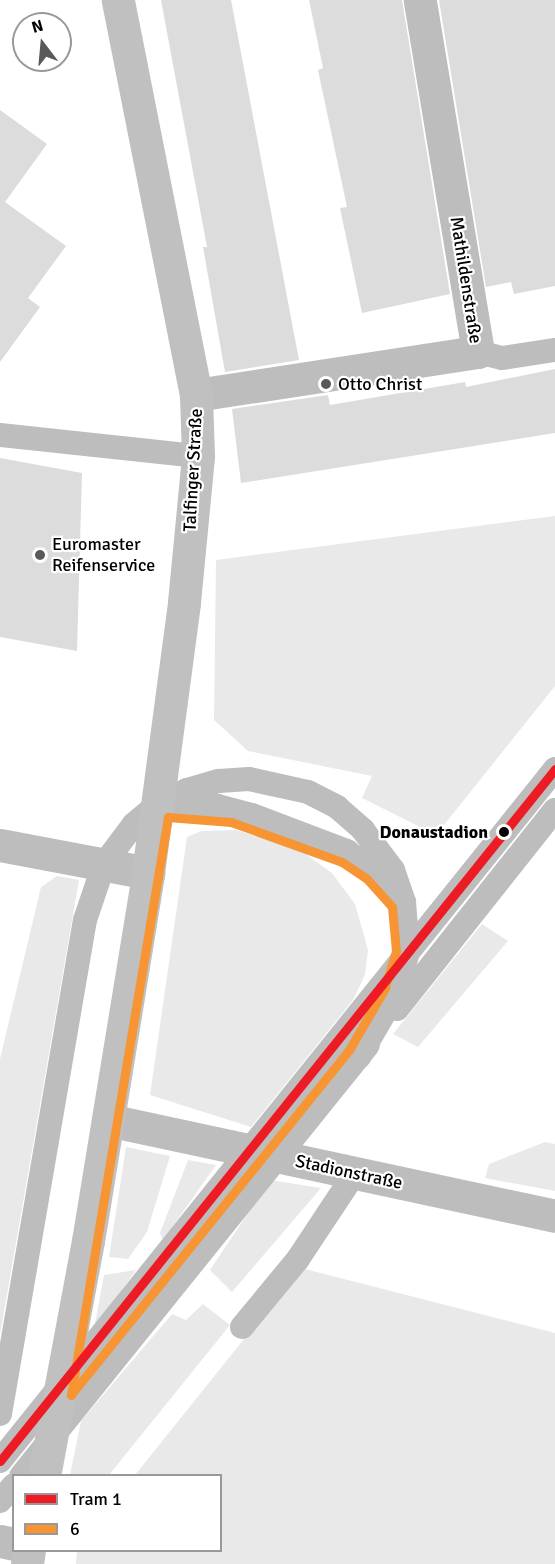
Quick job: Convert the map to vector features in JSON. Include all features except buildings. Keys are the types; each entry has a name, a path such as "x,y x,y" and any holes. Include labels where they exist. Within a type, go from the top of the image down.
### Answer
{"street":[{"name":"Talfinger Straße","path":"44,1474 108,1119 159,804 184,602 198,456 196,395 118,0"},
{"name":"Mathildenstraße","path":"196,395 478,352 420,0"},
{"path":"0,845 148,873"},
{"name":"Stadionstraße","path":"108,1119 555,1216"}],"lane":[{"path":"478,352 502,358 555,350"},
{"path":"0,435 198,456"},
{"path":"23,1474 50,1441 264,1153 408,952 555,769"},
{"path":"0,1414 85,920 104,864 122,836 159,804 202,785 234,780 277,783 308,792 337,807 374,842 393,870 404,902 408,952 396,993 359,1057"},
{"path":"159,804 234,810 346,851 375,870 404,902"},
{"path":"0,1461 62,1384 264,1153 359,1057 555,810"},
{"path":"242,1327 298,1259 355,1173"},
{"path":"0,1501 12,1487"}],"shaded area":[{"path":"555,516 555,686 436,835 362,798 372,776 248,751 214,720 216,560"},
{"path":"236,830 300,850 332,873 355,904 368,950 365,975 353,1000 251,1127 150,1095 187,837 201,831"},
{"path":"57,876 79,880 0,1335 0,1059 41,887"},
{"path":"482,924 508,941 418,1047 393,1034"},
{"path":"545,1142 555,1144 555,1191 485,1178 489,1164"},
{"path":"126,1147 170,1156 147,1232 128,1259 109,1257"},
{"path":"188,1160 216,1165 163,1240 160,1233"},
{"path":"270,1180 321,1188 232,1292 210,1270"},
{"path":"301,1268 555,1333 555,1564 76,1564 77,1552 222,1552 222,1474 136,1474"},
{"path":"136,1270 94,1329 104,1275"},
{"path":"203,1304 230,1325 110,1474 70,1474 81,1421 172,1314 186,1320"}],"tram line":[{"name":"1","path":"0,1461 555,769"}],"transit line":[{"name":"6","path":"168,817 231,822 342,862 367,879 392,907 396,951 385,988 349,1050 71,1395 168,817"}],"place":[{"name":"Otto Christ","path":"326,384"},
{"name":"Euromaster Reifenservice","path":"40,555"},
{"name":"Donaustadion","path":"504,832"}]}
